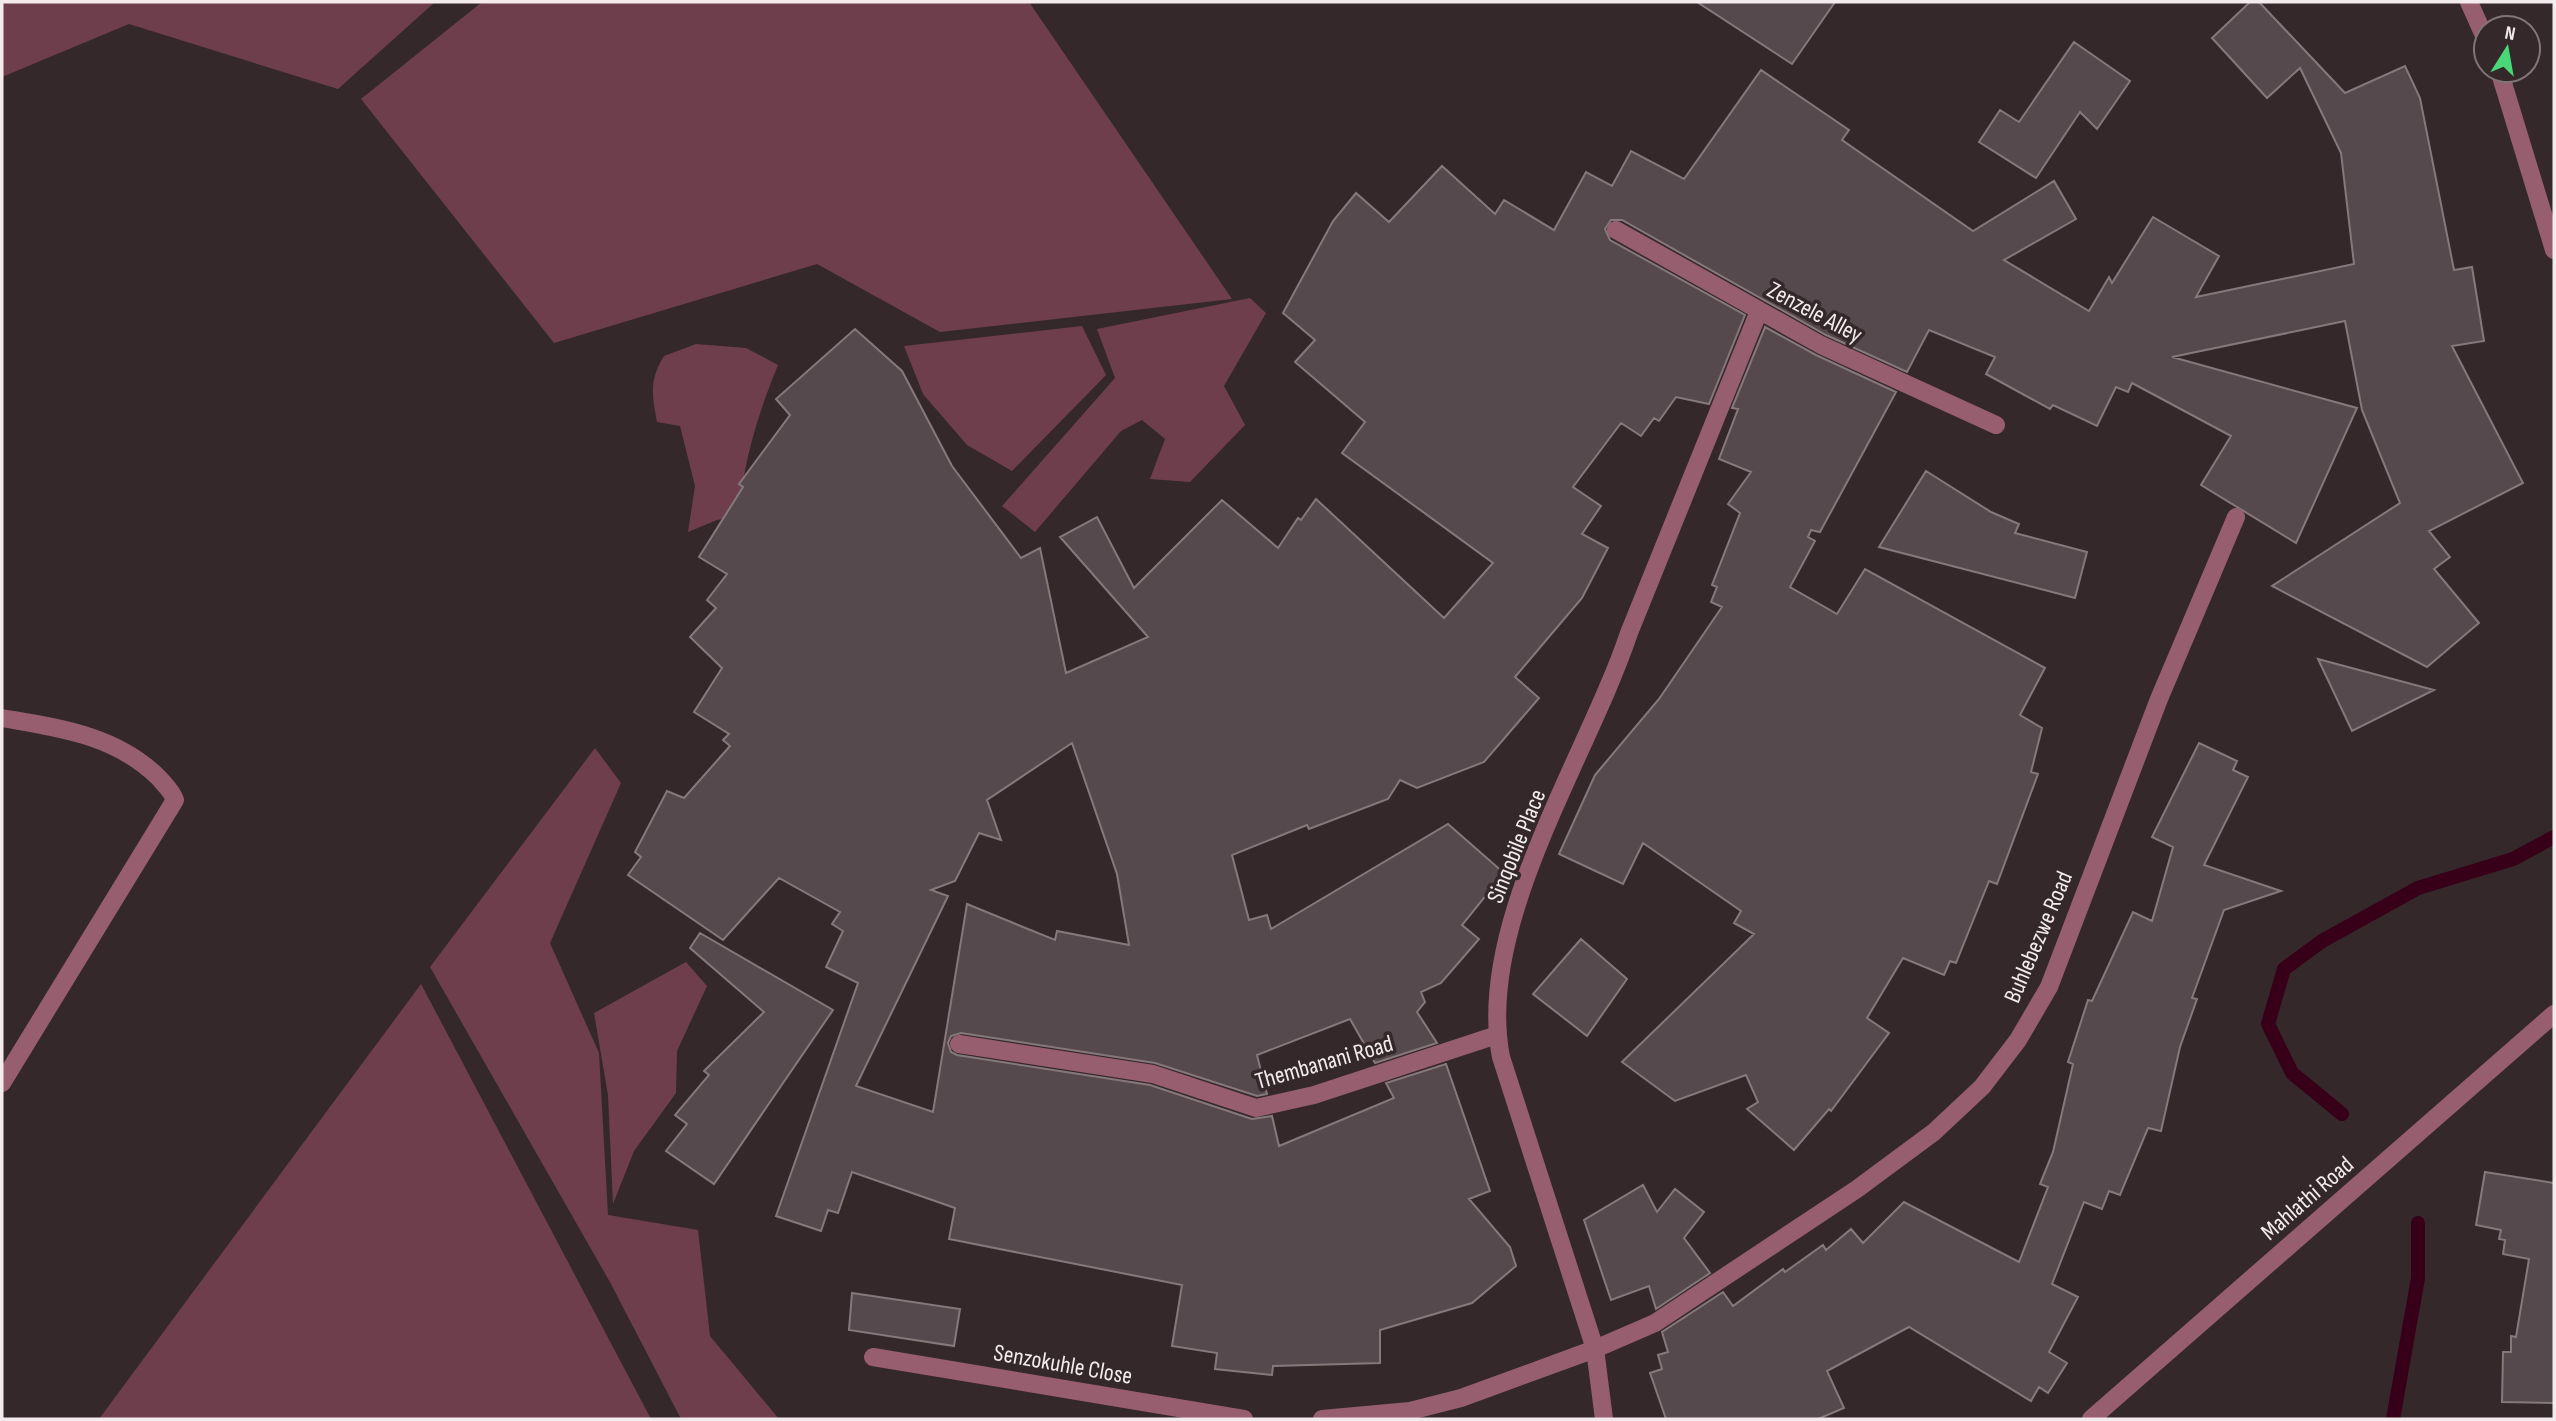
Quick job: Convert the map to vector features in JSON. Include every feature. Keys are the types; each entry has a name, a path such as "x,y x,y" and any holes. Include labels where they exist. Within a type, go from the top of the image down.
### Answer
{"street":[{"path":"2503,84 2554,250"},
{"name":"Zenzele Alley","path":"1616,230 1821,345 1996,425"},
{"name":"Sinqobile Place","path":"1604,1419 1595,1349 1501,1057 1497,1035 1501,963 1519,898 1535,855 1611,686 1629,633 1759,311"},
{"name":"Buhlebezwe Road","path":"1595,1349 1655,1323 1837,1203 1934,1132 1982,1087 2018,1040 2049,987 2159,699 2236,517"},
{"path":"2,718 65,729 108,742 150,769 173,793 175,800 2,1083"},
{"name":"Mahlathi Road","path":"2091,1419 2554,1014"},
{"name":"Thembanani Road","path":"959,1044 1153,1074 1256,1108 1314,1095 1497,1035"},
{"path":"1322,1419 1410,1411 1461,1398 1595,1349"},
{"name":"Senzokuhle Close","path":"873,1357 1244,1419"}],"shaded area":[{"path":"2,2 435,2 338,89 129,24 2,77"},
{"path":"482,2 1029,2 1232,299 940,332 817,264 554,343 361,99"},
{"path":"1250,298 1266,313 1224,386 1245,425 1190,482 1150,479 1165,439 1142,420 1121,431 1035,532 1002,506 1115,378 1097,329"},
{"path":"1082,326 1106,375 1012,471 967,445 923,394 904,346"},
{"path":"696,344 746,348 778,365 752,439 738,516 717,520 688,532 695,486 680,426 657,422 653,388 664,356"},
{"path":"595,748 621,783 550,943 599,1053 608,1215 698,1230 710,1336 779,1419 681,1419 611,1284 430,967"},
{"path":"686,962 707,986 677,1051 676,1093 634,1151 613,1204 608,1095 594,1013"},
{"path":"421,984 651,1419 99,1419"}],"building":[{"path":"1697,2 1835,2 1792,64"},
{"path":"2250,2 2259,2 2345,93 2405,66 2420,98 2454,270 2472,267 2484,341 2452,346 2523,483 2429,531 2450,557 2434,569 2479,623 2427,667 2272,586 2400,503 2362,410 2345,321 2172,357 2357,408 2296,543 2201,485 2231,436 2132,383 2128,392 2116,387 2097,426 2053,405 2050,409 1986,374 1995,357 1929,330 1907,372 1826,335 1622,220 1611,220 1605,229 1610,240 1745,315 1709,404 1676,397 1659,421 1654,418 1641,436 1621,423 1573,487 1601,506 1582,534 1608,548 1582,598 1515,677 1539,698 1484,762 1417,788 1400,780 1388,799 1309,829 1307,825 1232,855 1249,920 1267,915 1271,929 1448,824 1504,873 1462,925 1479,939 1441,983 1421,992 1425,1002 1417,1012 1437,1043 1375,1063 1350,1019 1257,1055 1267,1094 1257,1096 1155,1063 961,1033 951,1036 948,1043 951,1052 957,1055 1150,1085 1252,1119 1272,1116 1279,1146 1394,1098 1386,1083 1446,1064 1490,1191 1469,1199 1510,1247 1516,1266 1472,1303 1380,1330 1380,1363 1273,1366 1272,1375 1215,1369 1217,1353 1172,1346 1182,1285 949,1239 955,1208 852,1172 838,1213 828,1210 821,1231 776,1216 858,983 826,967 843,931 832,924 840,912 779,878 723,940 628,875 641,857 635,852 667,791 684,798 730,746 723,740 729,734 694,712 722,668 690,637 716,608 707,600 727,574 699,557 743,487 739,484 790,415 776,399 855,329 902,371 952,466 1021,558 1040,548 1066,673 1148,637 1060,537 1097,517 1134,588 1222,500 1278,548 1298,518 1301,520 1316,499 1444,618 1493,563 1342,453 1365,422 1295,362 1315,340 1283,313 1333,221 1356,193 1389,222 1442,166 1495,214 1504,200 1554,230 1586,172 1612,186 1631,151 1684,179 1761,70 1849,130 1842,140 1973,231 2054,181 2076,219 2004,260 2089,311 2109,277 2112,283 2153,217 2219,256 2196,297 2354,264 2341,153 2300,68 2267,98 2212,38","holes":["1072,743 1117,874 1129,945 1057,931 1055,940 967,904 933,1112 856,1086 948,896 931,890 955,881 979,833 1001,840 987,800"]},
{"path":"2074,42 2130,81 2097,129 2080,112 2036,178 1979,142 2000,110 2019,122"},
{"path":"1765,327 1816,355 1896,392 1820,532 1811,530 1808,537 1815,541 1790,587 1837,614 1865,569 2045,668 2020,715 2042,728 2031,772 2038,774 1997,884 1989,881 1956,963 1950,961 1944,975 1903,958 1867,1018 1889,1033 1831,1111 1829,1109 1794,1150 1747,1109 1758,1102 1746,1075 1675,1101 1622,1062 1754,934 1734,923 1741,911 1643,843 1623,884 1559,854 1595,775 1659,699 1722,607 1711,602 1717,587 1712,585 1740,513 1728,504 1751,472 1719,459 1738,409 1732,408"},
{"path":"1926,471 1991,512 2019,524 2015,533 2087,552 2075,598 1879,547"},
{"path":"2318,659 2434,690 2352,731"},
{"path":"2199,743 2237,761 2233,770 2248,777 2204,865 2281,891 2224,910 2192,998 2197,999 2180,1047 2161,1131 2148,1128 2120,1195 2109,1191 2102,1209 2084,1202 2052,1284 2078,1297 2049,1352 2067,1363 2048,1393 2039,1387 2031,1401 1909,1327 1827,1371 1844,1408 1818,1419 1666,1419 1650,1373 1662,1369 1658,1355 1668,1352 1662,1332 1723,1292 1733,1306 1783,1269 1785,1272 1823,1245 1826,1250 1851,1229 1863,1243 1904,1202 2019,1262 2048,1187 2040,1184 2053,1152 2073,1064 2068,1062 2088,1000 2092,1001 2133,912 2152,921 2173,847 2152,837"},
{"path":"700,933 833,1010 714,1184 666,1151 687,1124 675,1115 709,1075 704,1071 764,1012 690,948"},
{"path":"1581,939 1627,979 1587,1036 1533,994"},
{"path":"2485,1172 2554,1183 2554,1403 2502,1402 2503,1352 2511,1352 2511,1336 2516,1337 2529,1259 2503,1254 2505,1240 2499,1239 2501,1230 2476,1225"},
{"path":"1643,1185 1657,1212 1675,1189 1704,1212 1684,1238 1710,1273 1656,1309 1649,1286 1611,1300 1584,1220"},
{"path":"852,1293 960,1309 954,1346 849,1330"}],"waterway":[{"path":"2342,1114 2292,1073 2268,1024 2284,969 2322,941 2418,888 2513,859 2554,837"},
{"path":"2393,1419 2418,1278 2418,1223"}]}
